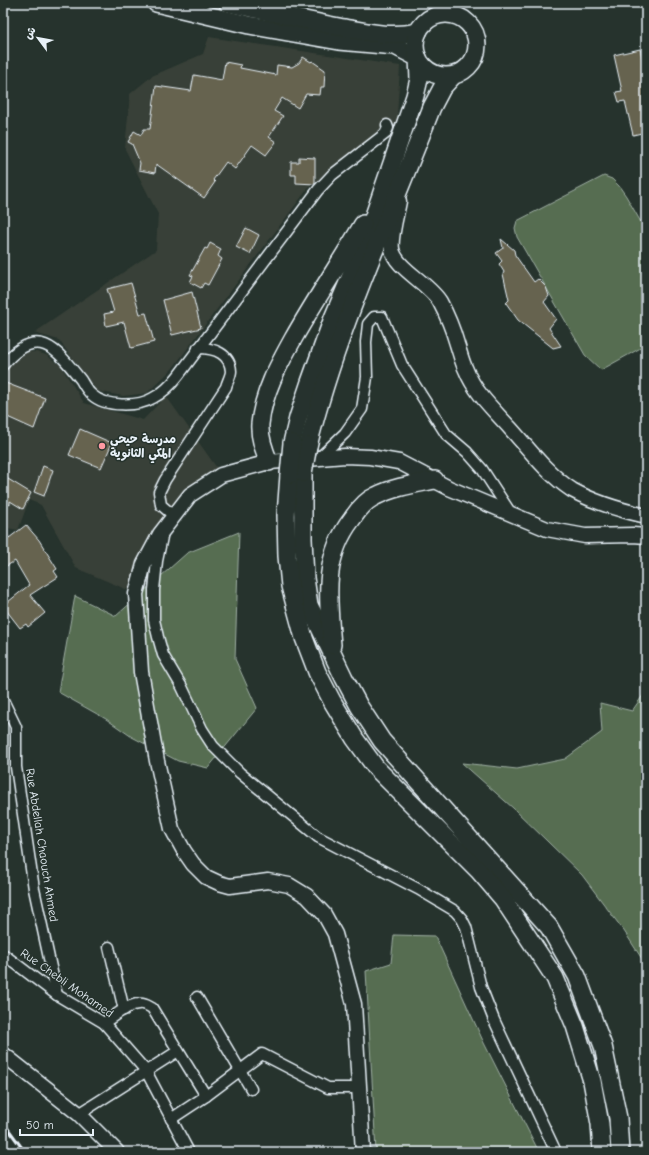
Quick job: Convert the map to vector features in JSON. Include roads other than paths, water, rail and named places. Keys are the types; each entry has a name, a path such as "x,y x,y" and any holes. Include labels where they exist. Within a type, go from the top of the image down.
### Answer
{"highway":[{"path":"156,3 249,25 339,41 395,46 418,58 424,67 432,73 442,76 452,76 462,72 470,65 475,56 477,46 476,36 472,27 465,20 445,8 426,21 418,32 415,48 418,58 419,79 415,96 364,245 333,318 298,418 306,449"},
{"path":"228,3 385,35 418,32"},
{"path":"452,76 442,88 432,107 402,180 344,328 306,449 296,474 286,515 287,556 290,586 304,638 317,672 332,701 355,739 376,768 478,871 503,899 555,978 574,1026 592,1081 600,1124 602,1152"},
{"path":"269,462 262,446 260,426 262,409 268,388 278,366 302,323 380,197"},
{"path":"296,474 305,578 309,605 333,657 359,706 382,740 549,927 564,952 577,976 603,1046 618,1118 620,1152"},
{"path":"333,657 328,599 330,568 334,550 346,527 360,508 375,496 395,488 435,480"}],"main road":[{"path":"402,180 392,249 396,258 406,270 429,288 439,301 457,343 466,370 477,391 541,462 572,489 590,499 612,508 646,516"},
{"path":"363,1152 354,1004 335,934 324,914 307,896 290,885 268,881 230,886 206,877 193,864 172,829 157,761 141,672 136,594 144,564 164,529 190,495 221,475 269,462 306,449 345,456 370,457 400,462 449,488 547,529 585,536 646,536"},
{"path":"3,1054 79,1114 117,1152"}],"street":[{"path":"3,365 25,345 38,343 49,347 62,357 92,395 104,402 134,404 152,399 166,390 178,376 318,190 332,175 386,134 388,128 387,125"},
{"path":"306,449 345,432 362,409 367,377 366,342 368,324 374,317 382,317 402,365 446,434 467,452 482,470 512,515"},
{"path":"174,516 161,505 159,492 165,480 226,386 231,372 228,360 220,352 208,348 198,348"},
{"path":"164,529 157,561 154,590 154,620 163,655 182,687 202,729 213,746 240,773 318,837 418,889 455,911 462,919 466,927 475,969 483,994 556,1152"},
{"name":"Rue Abdellah Chaouch Ahmed","path":"3,700 16,727 16,766 33,881 57,995"},
{"path":"109,947 124,1010"},
{"name":"Rue Chebli Mohamed","path":"3,954 57,995 104,1023 146,1071 189,1152"},
{"path":"197,997 251,1089"},
{"path":"104,1023 124,1010 139,1004 152,1008 206,1096"},
{"path":"79,1114 178,1050"},
{"path":"171,1119 206,1096 262,1054 328,1088 360,1088"}],"railway":[{"path":"3,1122 25,1152"}],"place":[{"name":"مدرسة حيحي المكي الثانوية","path":"102,446"}]}
